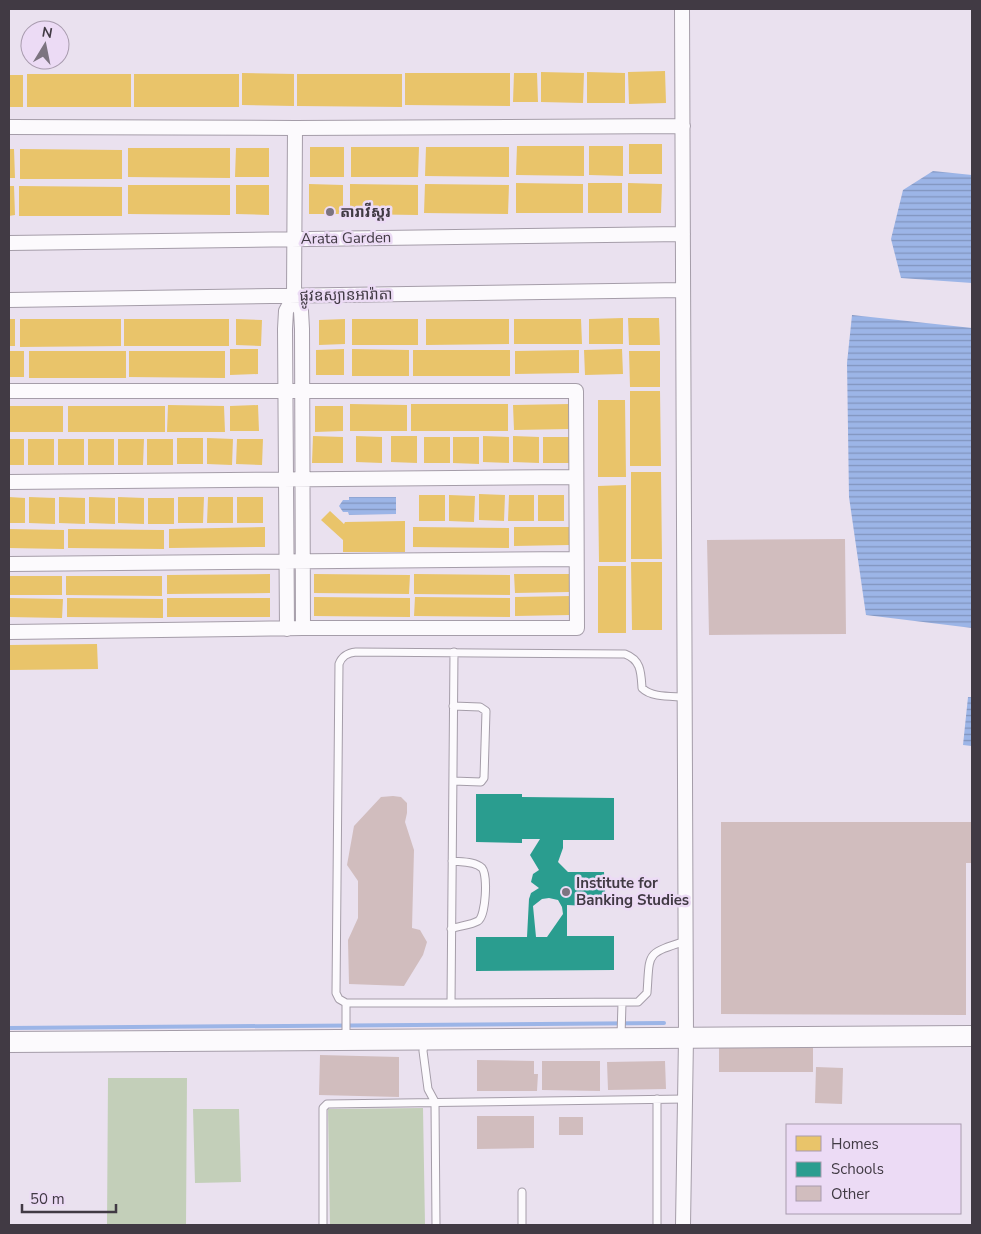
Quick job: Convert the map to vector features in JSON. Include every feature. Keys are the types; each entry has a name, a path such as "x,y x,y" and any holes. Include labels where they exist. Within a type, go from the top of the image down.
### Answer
{"street":[{"path":"682,9 686,942 683,1225"},
{"path":"9,127 683,126"},
{"path":"295,128 294,296 301,310 303,628"},
{"name":"Arata Garden","path":"9,243 683,234"},
{"name":"ផ្លូវឧស្យានអារ៉ាតា","path":"9,300 683,290"},
{"path":"287,629 286,311 294,296"},
{"path":"9,391 576,391 577,628 303,628 9,632"},
{"path":"9,482 576,477"},
{"path":"9,564 576,559"},
{"path":"9,1042 346,1037 425,1040 622,1035 686,1038 972,1036"}],"lane":[{"path":"685,697 646,692 642,688 638,663 632,656 625,654 356,652 341,657 339,664 336,993 339,999 346,1003 638,1002 647,993 650,959 657,951 686,942"},
{"path":"451,1003 454,652"},
{"path":"453,781 481,782 484,778 486,711 480,707 454,706"},
{"path":"451,929 479,920 483,915 485,903 484,873 482,868 476,864 452,860"},
{"path":"346,1003 346,1037"},
{"path":"622,1003 622,1035"},
{"path":"425,1040 424,1051 428,1089 435,1102 436,1225"},
{"path":"657,1099 657,1225"},
{"path":"323,1225 323,1108 327,1104 685,1099"},
{"path":"522,1192 522,1225"}],"green space":[{"path":"108,1078 187,1078 186,1225 107,1225"},
{"path":"423,1108 425,1225 330,1225 328,1109"},
{"path":"193,1109 239,1109 241,1182 195,1183"}],"water":[{"path":"933,171 972,175 972,283 901,278 891,239 903,190"},
{"path":"852,315 972,328 972,628 866,615 849,497 847,363"},
{"path":"349,497 396,497 396,514 349,515 348,512 343,512 339,506 343,500 349,500"},
{"path":"968,697 972,697 972,746 963,745"}],"building: Homes":[{"path":"665,71 666,103 629,104 628,72"},
{"path":"541,72 584,73 583,103 541,102"},
{"path":"587,72 625,73 625,103 587,103"},
{"path":"242,73 294,74 294,106 242,105"},
{"path":"405,73 510,73 510,106 405,105"},
{"path":"514,73 537,73 538,102 513,102"},
{"path":"27,74 131,74 131,107 27,107"},
{"path":"134,74 239,74 239,107 134,107"},
{"path":"297,74 402,74 402,107 297,106"},
{"path":"9,75 23,75 23,107 9,107"},
{"path":"629,144 662,144 662,174 629,174"},
{"path":"517,146 584,146 584,176 516,175"},
{"path":"589,146 623,146 623,176 589,175"},
{"path":"310,147 344,147 344,177 310,177"},
{"path":"351,147 419,147 418,177 351,177"},
{"path":"426,147 509,147 509,177 425,176"},
{"path":"128,148 230,148 230,178 128,177"},
{"path":"236,148 269,148 269,177 235,177"},
{"path":"9,149 14,149 15,178 9,178"},
{"path":"20,149 122,150 122,179 20,179"},
{"path":"516,183 583,184 583,213 516,213"},
{"path":"588,183 622,183 622,213 588,213"},
{"path":"628,183 662,184 661,213 628,213"},
{"path":"309,184 343,185 343,214 309,214"},
{"path":"350,184 418,185 418,215 350,214"},
{"path":"425,184 509,185 508,214 424,213"},
{"path":"128,185 230,185 230,215 128,214"},
{"path":"236,185 269,185 269,215 236,214"},
{"path":"9,186 14,186 15,215 9,216"},
{"path":"19,186 122,187 122,216 19,216"},
{"path":"623,318 623,344 589,344 589,319"},
{"path":"628,318 659,318 660,345 629,345"},
{"path":"9,319 15,319 15,346 9,346"},
{"path":"20,319 121,319 121,346 20,347"},
{"path":"124,319 229,319 229,346 124,346"},
{"path":"236,319 262,320 261,346 236,345"},
{"path":"345,319 345,344 319,345 319,320"},
{"path":"352,319 418,319 418,345 352,345"},
{"path":"426,319 509,319 509,344 426,345"},
{"path":"514,319 581,319 582,344 514,344"},
{"path":"230,349 258,349 258,374 230,375"},
{"path":"344,349 344,375 316,375 316,350"},
{"path":"352,349 409,350 409,376 352,376"},
{"path":"622,349 623,374 585,375 584,350"},
{"path":"413,350 510,350 510,376 413,376"},
{"path":"579,350 579,373 515,374 515,351"},
{"path":"9,351 24,351 24,377 9,377"},
{"path":"29,351 126,351 126,378 29,378"},
{"path":"129,351 225,351 225,378 129,377"},
{"path":"629,351 660,351 660,387 630,387"},
{"path":"630,391 660,391 661,466 630,466"},
{"path":"598,400 625,400 626,477 598,477"},
{"path":"350,404 407,405 407,431 350,431"},
{"path":"411,404 508,404 508,431 411,431"},
{"path":"570,404 570,429 514,430 513,405"},
{"path":"168,405 224,406 225,432 167,432"},
{"path":"258,405 259,431 230,431 230,406"},
{"path":"9,406 63,406 63,432 9,432"},
{"path":"68,406 165,406 165,432 68,432"},
{"path":"315,406 343,406 343,431 315,432"},
{"path":"313,436 343,437 343,463 312,463"},
{"path":"356,436 382,437 382,463 356,462"},
{"path":"391,436 417,436 417,463 391,462"},
{"path":"483,436 509,437 509,463 483,462"},
{"path":"513,436 539,437 539,463 513,462"},
{"path":"424,437 450,437 450,463 424,463"},
{"path":"453,437 479,437 479,464 453,463"},
{"path":"543,437 569,437 569,463 543,463"},
{"path":"177,438 203,438 203,464 177,464"},
{"path":"207,438 233,439 232,465 207,464"},
{"path":"9,439 24,439 24,465 9,465"},
{"path":"28,439 54,439 54,465 28,465"},
{"path":"58,439 84,439 84,465 58,465"},
{"path":"88,439 114,439 114,465 88,465"},
{"path":"118,439 144,439 143,465 118,465"},
{"path":"147,439 173,439 173,465 147,465"},
{"path":"237,439 263,439 262,465 236,464"},
{"path":"631,472 661,472 662,559 631,559"},
{"path":"626,485 626,562 599,562 598,486"},
{"path":"479,494 505,495 504,521 479,520"},
{"path":"419,495 445,495 445,521 419,521"},
{"path":"449,495 475,496 474,522 449,521"},
{"path":"509,495 534,495 534,521 508,521"},
{"path":"538,495 564,495 564,521 538,521"},
{"path":"9,497 25,498 25,523 9,523"},
{"path":"29,497 55,498 55,524 29,523"},
{"path":"59,497 85,498 85,524 59,523"},
{"path":"89,497 115,498 115,524 89,523"},
{"path":"118,497 144,498 144,524 118,523"},
{"path":"178,497 204,497 203,523 178,523"},
{"path":"208,497 233,497 233,523 207,523"},
{"path":"237,497 263,497 263,523 237,523"},
{"path":"148,498 174,498 174,524 148,524"},
{"path":"330,511 344,524 345,522 405,521 405,552 343,552 343,540 321,520"},
{"path":"265,527 265,547 169,548 169,529"},
{"path":"413,527 509,528 509,548 413,547"},
{"path":"514,527 569,527 569,545 514,546"},
{"path":"9,529 64,530 64,549 9,548"},
{"path":"68,529 164,530 164,549 68,548"},
{"path":"631,562 662,562 662,630 632,630"},
{"path":"598,566 626,566 626,633 598,633"},
{"path":"270,574 270,593 167,594 167,575"},
{"path":"314,574 410,575 409,594 314,593"},
{"path":"414,574 510,575 510,595 414,594"},
{"path":"514,574 570,574 569,592 515,593"},
{"path":"9,576 62,576 62,595 9,595"},
{"path":"66,576 162,576 162,596 66,595"},
{"path":"570,596 571,615 515,616 515,597"},
{"path":"314,597 410,598 410,617 314,616"},
{"path":"415,597 510,598 510,617 414,616"},
{"path":"9,598 63,599 62,618 9,617"},
{"path":"67,598 163,599 163,618 67,617"},
{"path":"167,598 270,598 270,617 167,617"},
{"path":"97,644 98,669 9,670 9,645"}],"building: Schools":[{"path":"476,794 522,794 522,797 614,798 614,840 563,840 563,848 558,862 568,872 604,872 606,907 567,905 567,936 614,936 614,970 476,971 476,937 527,937 529,899 531,893 539,888 531,882 533,874 539,870 530,855 540,839 522,839 522,843 476,842","holes":["542,899 558,900 563,914 547,937 536,937 533,906"]}],"building: Other":[{"path":"845,539 846,634 709,635 707,540"},
{"path":"381,797 401,797 407,803 405,822 414,850 412,928 420,930 427,942 423,955 404,986 349,984 348,940 358,918 358,881 347,865 354,826"},
{"path":"721,822 972,822 972,863 966,863 966,1015 721,1014"},
{"path":"813,1046 813,1072 719,1072 719,1047"},
{"path":"320,1055 399,1057 399,1097 319,1095"},
{"path":"477,1060 534,1061 534,1074 538,1074 537,1091 477,1091"},
{"path":"542,1061 600,1061 600,1091 542,1090"},
{"path":"665,1061 666,1089 608,1090 607,1062"},
{"path":"816,1067 843,1068 842,1104 815,1103"},
{"path":"477,1116 534,1116 534,1148 477,1149"},
{"path":"559,1117 583,1117 583,1135 559,1135"}],"waterway":[{"path":"9,1028 664,1023"}],"place":[{"name":"តារាវីស្តរ","path":"330,212"},
{"name":"Institute for Banking Studies","path":"566,892"}]}
